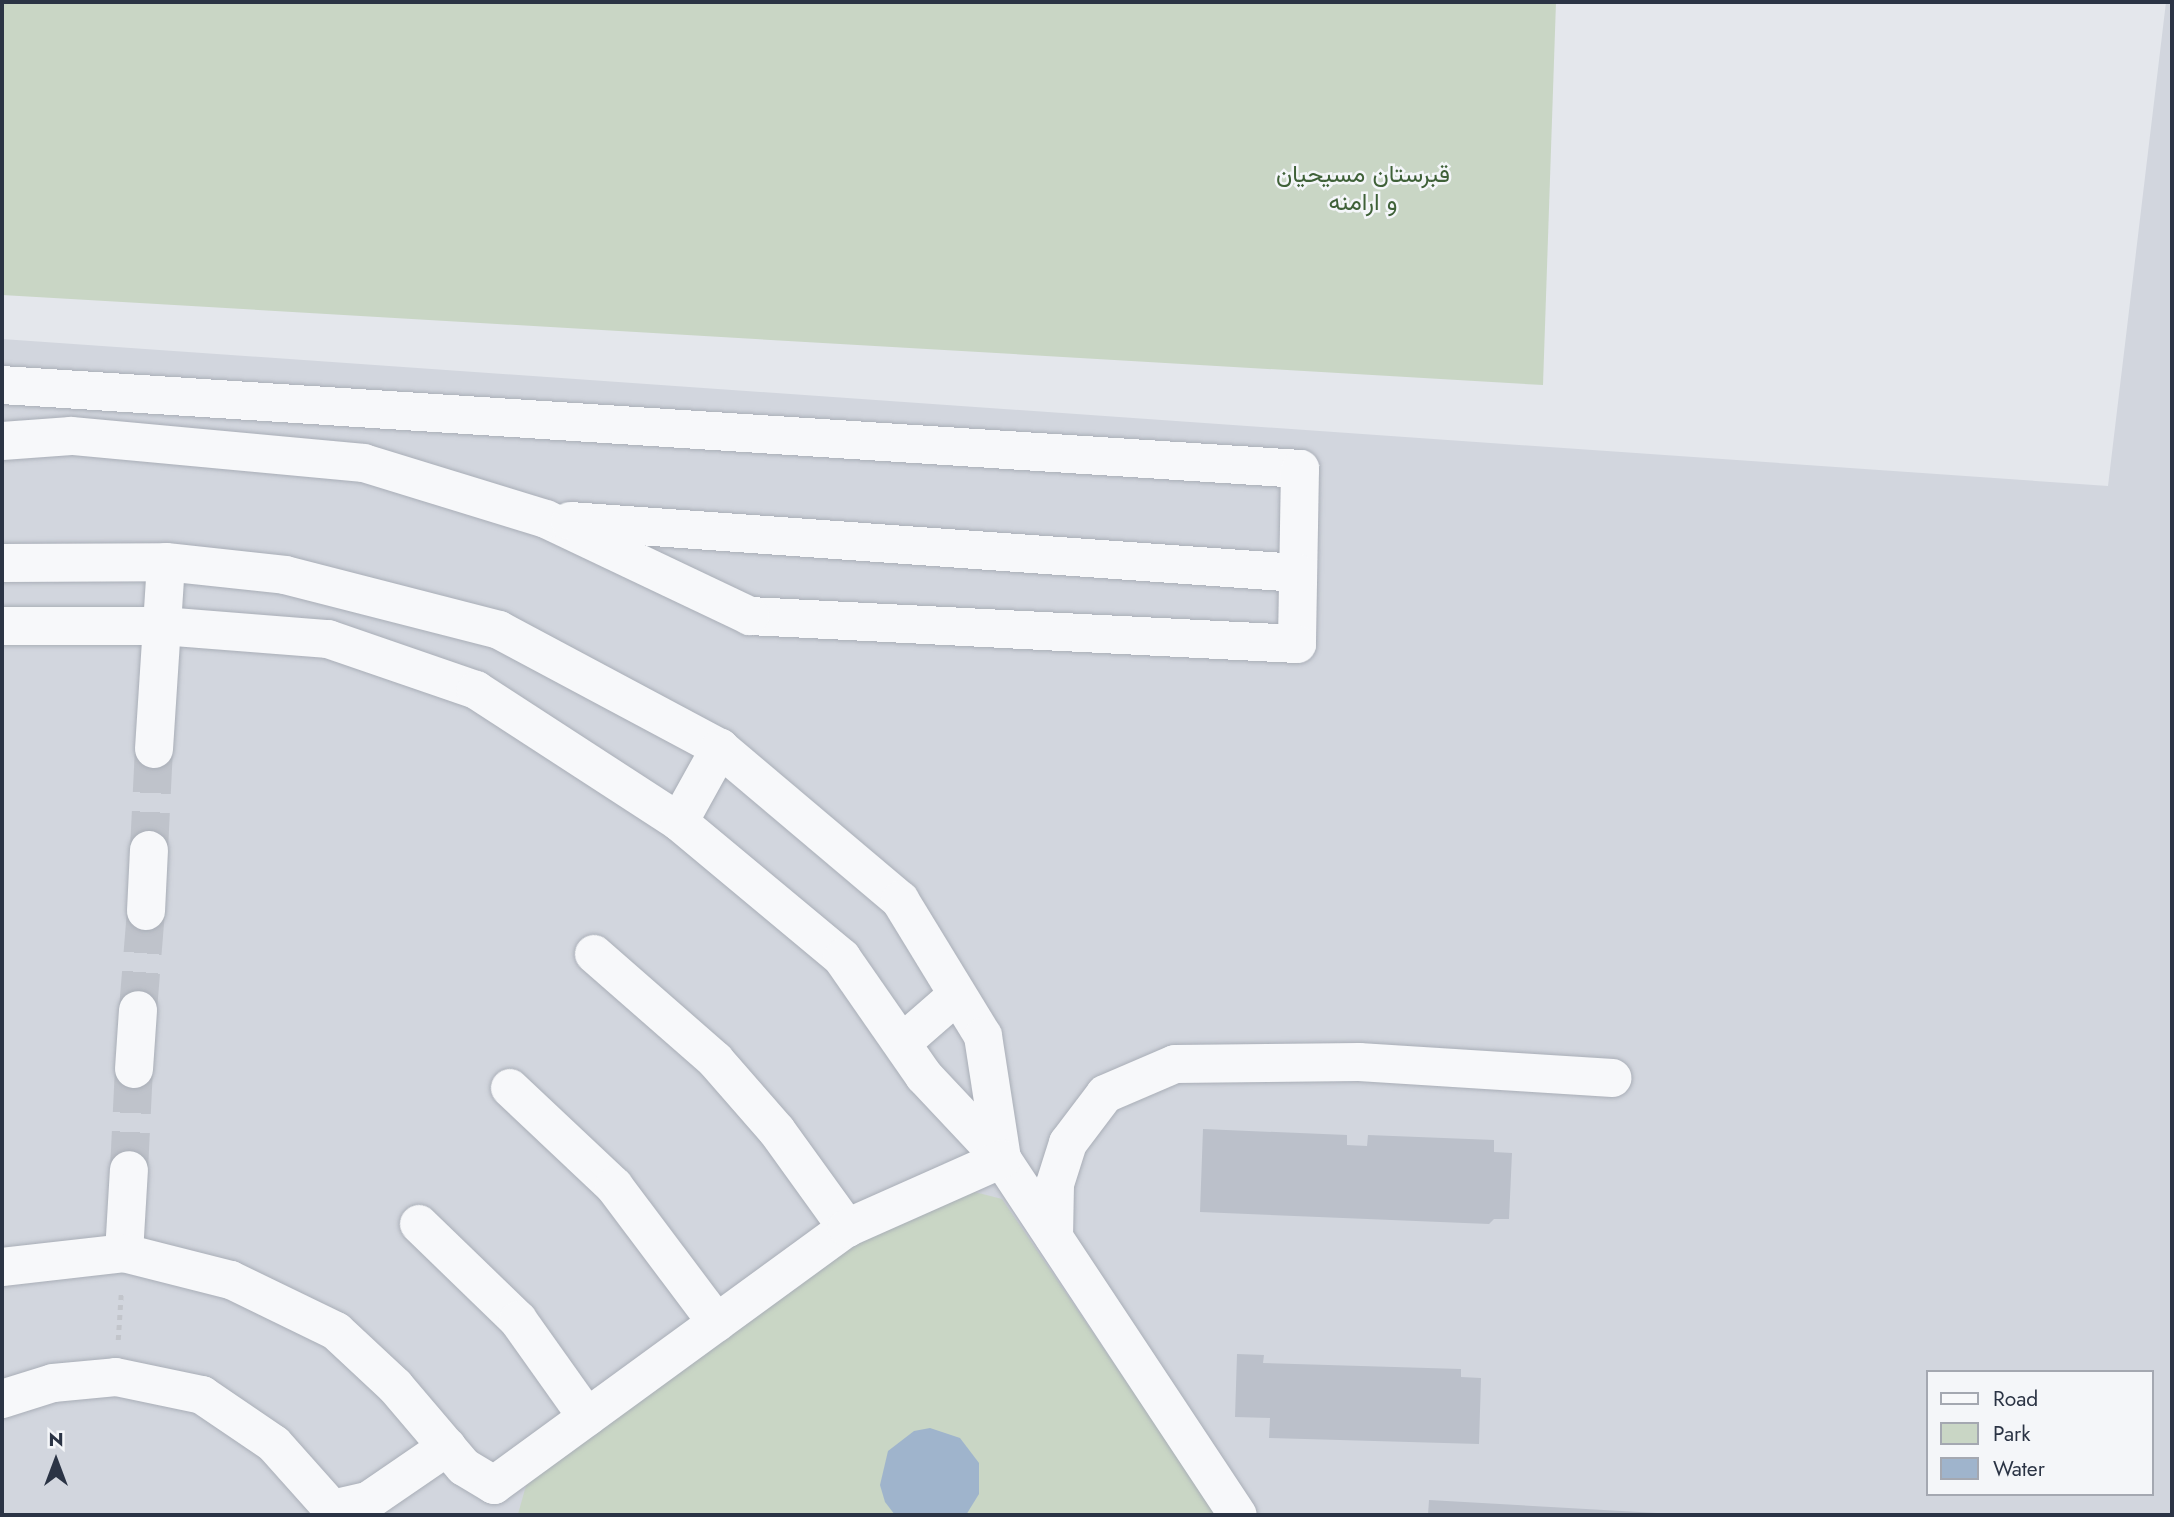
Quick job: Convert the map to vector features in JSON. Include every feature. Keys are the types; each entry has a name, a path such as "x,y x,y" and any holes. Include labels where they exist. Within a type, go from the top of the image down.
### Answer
{"lane":[{"path":"2,385 1300,469 1297,644 750,616 547,519 364,463 71,436 2,441"},
{"path":"547,519 1298,573"},
{"path":"155,749 166,562"},
{"path":"2,563 166,562 285,575 499,630 720,748 900,900 983,1036 1002,1159"},
{"path":"2,626 162,626 328,639 476,690 679,822 842,958 924,1076 1002,1159 1238,1515"},
{"path":"679,822 720,748"},
{"path":"146,911 149,850"},
{"path":"594,954 715,1060 777,1131 847,1228"},
{"path":"902,1043 957,995"},
{"path":"134,1069 138,1010"},
{"path":"1054,1237 1055,1184 1068,1143 1105,1094 1175,1064 1359,1062 1612,1077"},
{"path":"510,1088 614,1186 717,1323"},
{"path":"2,1267 124,1253 231,1280 335,1331 395,1386 464,1467 494,1485 847,1228 1002,1159"},
{"path":"124,1253 129,1170"},
{"path":"419,1224 518,1320 587,1417"},
{"path":"2,1399 53,1383 116,1377 202,1395 274,1444 332,1509 368,1502 447,1447"}],"path":[{"path":"116,1377 124,1253"}],"shaded area":[{"path":"2166,2 2172,2 2172,1515 2,1515 2,339 2108,486"}],"green space":[{"name":"قبرستان مسیحیان و ارامنه","path":"2,2 1556,2 1543,385 2,295"},
{"path":"963,1189 1002,1199 1217,1515 518,1514 527,1482 811,1273 890,1224"}],"water":[{"path":"930,1428 960,1438 979,1463 979,1494 966,1515 895,1515 885,1502 880,1485 888,1451 914,1431"}],"building":[{"path":"1203,1129 1347,1135 1347,1145 1367,1146 1368,1135 1494,1140 1494,1152 1512,1153 1509,1219 1494,1219 1489,1224 1200,1212"},
{"path":"1237,1354 1264,1355 1263,1363 1461,1369 1461,1377 1481,1378 1479,1444 1269,1438 1270,1418 1235,1417"},
{"path":"1429,1500 1657,1513 1657,1515 1428,1515"}],"tunnel":[{"path":"149,850 154,749"},
{"path":"138,1010 146,911"},
{"path":"129,1170 134,1069"}]}
